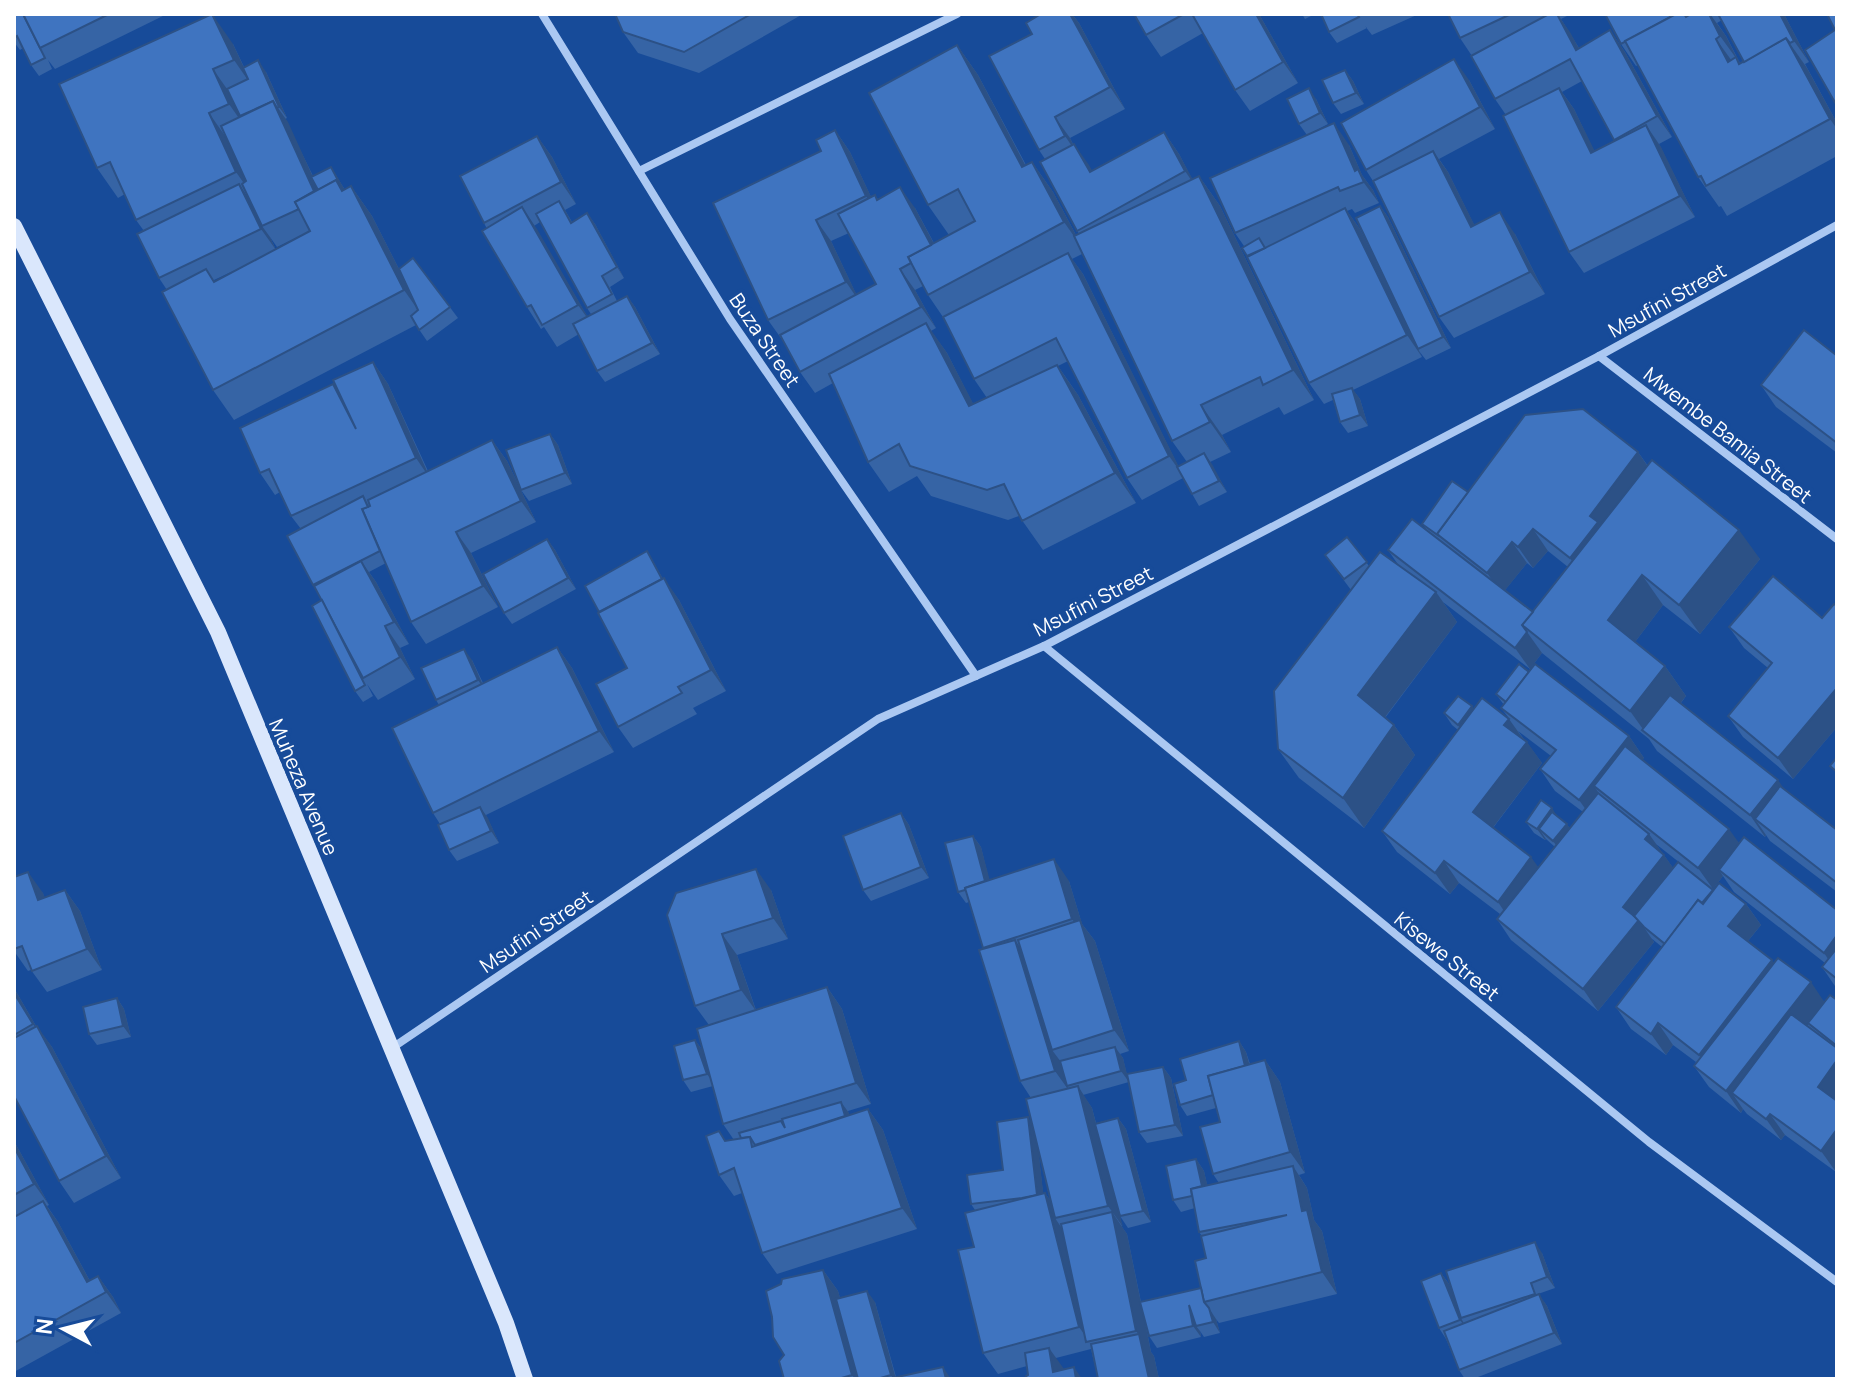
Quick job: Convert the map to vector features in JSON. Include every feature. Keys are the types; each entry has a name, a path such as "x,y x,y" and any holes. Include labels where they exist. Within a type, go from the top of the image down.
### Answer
{"street":[{"name":"Buza Street","path":"542,14 730,319 976,676"},
{"path":"639,171 957,14"},
{"name":"Msufini Street","path":"391,1048 878,719 1044,646 1599,356 1837,225"},
{"name":"Muheza Avenue","path":"14,226 218,632 506,1323 525,1379"},
{"name":"Mwembe Bamia Street","path":"1599,356 1837,539"},
{"name":"Kisewe Street","path":"1044,646 1649,1142 1837,1282"}],"building":[{"path":"14,14 23,14 45,58 31,65 17,36 14,38"},
{"path":"23,14 109,14 40,48"},
{"path":"212,14 234,60 213,69 229,104 209,113 236,172 136,220 110,162 97,168 59,84"},
{"path":"615,14 751,14 684,52 623,32"},
{"path":"1041,14 1070,14 1110,87 1055,117 1065,136 1039,150 989,56 1032,34 1026,23"},
{"path":"1134,14 1184,14 1146,35"},
{"path":"1192,14 1256,14 1283,62 1235,90"},
{"path":"1321,14 1357,14 1359,17 1329,32"},
{"path":"1448,14 1511,14 1460,38"},
{"path":"1549,14 1557,14 1576,50 1610,30 1657,116 1614,140 1570,59 1495,99 1471,56"},
{"path":"1605,14 1676,14 1621,44"},
{"path":"1676,14 1686,17 1709,14 1720,36 1716,39 1728,62 1736,57 1739,64 1786,38 1830,119 1706,186 1701,176 1698,177 1625,41"},
{"path":"1718,14 1780,14 1794,41 1790,43 1786,38 1744,62"},
{"path":"1827,14 1837,14 1837,106 1805,50 1835,30"},
{"path":"957,45 1022,167 1032,162 1064,222 928,295 908,257 975,221 958,189 928,205 869,93"},
{"path":"1454,59 1480,107 1366,170 1341,123"},
{"path":"258,60 279,107 273,101 240,116 227,89 248,79 243,68"},
{"path":"1345,70 1356,93 1333,103 1322,80"},
{"path":"1309,88 1320,113 1299,124 1287,99"},
{"path":"1559,88 1591,153 1646,125 1680,196 1569,252 1503,116"},
{"path":"273,101 314,191 295,202 299,209 262,226 242,184 246,181 221,126"},
{"path":"1334,123 1355,171 1358,169 1364,182 1340,191 1338,187 1235,233 1210,178"},
{"path":"835,130 866,196 816,220 846,282 768,320 713,203 821,151 816,140"},
{"path":"1164,132 1185,171 1077,231 1040,162 1074,144 1090,172"},
{"path":"537,136 561,182 484,223 460,176"},
{"path":"1433,151 1471,227 1500,212 1530,272 1439,317 1373,181"},
{"path":"331,167 343,190 336,180 318,190 311,177"},
{"path":"1199,176 1293,370 1263,385 1260,377 1201,405 1210,422 1172,441 1074,236"},
{"path":"336,180 342,191 351,186 404,290 213,390 162,292 206,269 214,282 310,231 295,202"},
{"path":"239,184 261,229 159,278 137,234"},
{"path":"900,187 931,245 908,257 911,263 900,269 921,307 800,372 780,335 876,284 838,214 875,195 877,200"},
{"path":"559,201 571,223 587,213 617,267 602,276 612,294 587,308 536,214"},
{"path":"1380,206 1443,337 1418,349 1356,218"},
{"path":"522,207 578,305 542,325 531,305 527,307 482,231"},
{"path":"1345,208 1407,335 1309,383 1247,257"},
{"path":"1259,238 1265,248 1247,256 1242,248"},
{"path":"1068,253 1169,456 1127,478 1056,338 974,379 943,317"},
{"path":"413,258 450,307 419,330 411,316 418,310 399,269"},
{"path":"627,296 652,343 597,371 573,324"},
{"path":"926,323 969,406 1057,365 1115,473 1022,521 1004,484 987,490 910,466 899,444 868,462 829,374"},
{"path":"1804,330 1837,354 1837,443 1761,385"},
{"path":"373,362 416,458 291,516 269,469 260,473 240,428 333,384 356,429 333,380"},
{"path":"1352,388 1360,415 1340,422 1332,394"},
{"path":"1583,409 1638,452 1590,516 1598,522 1570,558 1533,529 1518,547 1512,542 1487,573 1437,534 1525,415"},
{"path":"550,434 565,473 521,490 506,450"},
{"path":"492,440 521,501 456,532 483,586 411,622 362,509 370,506 368,500"},
{"path":"1204,453 1219,481 1192,494 1177,467"},
{"path":"1652,460 1739,530 1679,605 1642,575 1608,620 1665,666 1630,711 1522,625"},
{"path":"1452,481 1468,492 1437,534 1439,536 1422,524"},
{"path":"363,496 368,507 362,509 380,551 313,585 287,536"},
{"path":"1412,519 1533,612 1522,625 1527,632 1515,648 1388,550"},
{"path":"1347,537 1367,562 1344,579 1325,555"},
{"path":"547,539 568,578 504,613 483,574"},
{"path":"647,551 662,579 599,612 585,586"},
{"path":"1380,552 1436,592 1358,695 1394,725 1343,798 1278,749 1274,691"},
{"path":"361,561 394,622 385,626 400,657 363,678 314,586"},
{"path":"1773,576 1822,618 1834,604 1837,606 1837,688 1778,758 1728,716 1772,663 1729,627"},
{"path":"664,578 711,670 678,687 682,693 618,727 596,684 627,668 598,613"},
{"path":"322,600 365,685 355,691 312,606"},
{"path":"557,647 599,731 433,813 392,728"},
{"path":"464,649 478,680 436,700 421,668"},
{"path":"1519,664 1529,672 1506,702 1496,694"},
{"path":"1535,664 1629,736 1579,800 1540,769 1556,750 1501,708"},
{"path":"1670,695 1778,780 1750,815 1642,730"},
{"path":"1458,696 1472,706 1458,725 1444,713"},
{"path":"1482,698 1509,719 1504,725 1527,742 1473,812 1531,857 1498,902 1444,861 1435,873 1382,831"},
{"path":"1625,746 1729,829 1698,868 1594,786"},
{"path":"1837,757 1837,772 1830,766"},
{"path":"1780,786 1837,830 1837,883 1755,819"},
{"path":"1598,793 1649,834 1645,839 1664,855 1623,907 1639,920 1583,989 1497,919"},
{"path":"1541,800 1552,808 1537,829 1526,822"},
{"path":"480,807 491,831 449,850 438,825"},
{"path":"1552,812 1567,824 1553,841 1539,829"},
{"path":"901,813 921,867 863,890 843,836"},
{"path":"973,836 985,881 958,892 945,843"},
{"path":"1744,837 1837,910 1837,935 1824,953 1719,870"},
{"path":"1054,859 1072,919 983,948 965,888"},
{"path":"1678,862 1713,890 1702,903 1698,900 1665,944 1634,916"},
{"path":"756,869 773,918 722,934 741,990 695,1006 667,915 676,893"},
{"path":"28,872 38,900 65,890 87,949 32,971 22,946 14,949 14,877"},
{"path":"1719,883 1746,904 1728,926 1772,960 1699,1055 1658,1023 1651,1034 1616,1007 1698,900 1703,904"},
{"path":"1080,920 1114,1030 1052,1050 1018,940"},
{"path":"1015,940 1055,1071 1020,1081 979,950"},
{"path":"1837,948 1837,979 1822,967"},
{"path":"1778,958 1811,982 1726,1091 1694,1066"},
{"path":"827,987 856,1083 723,1124 697,1029"},
{"path":"14,993 33,1024 14,1035"},
{"path":"1830,995 1837,1000 1837,1046 1808,1023"},
{"path":"117,998 123,1026 89,1034 83,1007"},
{"path":"1791,1014 1837,1048 1837,1060 1818,1087 1837,1101 1837,1129 1821,1151 1770,1114 1766,1119 1732,1093"},
{"path":"37,1026 106,1156 59,1181 14,1096 14,1038"},
{"path":"695,1040 707,1074 683,1080 674,1046"},
{"path":"1239,1041 1245,1066 1208,1076 1213,1095 1180,1105 1174,1084 1186,1080 1180,1059"},
{"path":"1115,1047 1121,1071 1067,1086 1060,1061"},
{"path":"1265,1060 1290,1152 1213,1174 1200,1127 1220,1122 1208,1076"},
{"path":"1163,1067 1175,1125 1139,1132 1127,1074"},
{"path":"1078,1086 1108,1206 1055,1218 1026,1099"},
{"path":"841,1102 845,1116 755,1145 750,1137 741,1138 739,1133 781,1121 785,1128 782,1119"},
{"path":"868,1109 902,1208 762,1253 734,1168 719,1175 706,1136 719,1131 725,1141 750,1137 752,1147"},
{"path":"1028,1117 1037,1195 971,1204 967,1175 1003,1170 997,1122"},
{"path":"1118,1118 1143,1211 1120,1216 1095,1124"},
{"path":"14,1147 34,1184 14,1195"},
{"path":"1196,1159 1202,1186 1191,1189 1192,1196 1173,1200 1166,1166"},
{"path":"1293,1166 1302,1211 1307,1210 1322,1272 1204,1302 1195,1261 1206,1258 1201,1236 1287,1215 1199,1232 1191,1189"},
{"path":"1045,1193 1079,1327 983,1353 958,1250 974,1247 965,1213"},
{"path":"43,1201 87,1282 98,1276 106,1292 14,1343 14,1217"},
{"path":"1112,1212 1136,1331 1086,1342 1061,1224"},
{"path":"1535,1242 1547,1277 1531,1283 1535,1294 1461,1318 1446,1271"},
{"path":"823,1270 852,1375 838,1379 784,1379 779,1361 784,1355 773,1337 766,1291 781,1284 782,1279"},
{"path":"1441,1273 1460,1320 1439,1328 1421,1281"},
{"path":"1201,1288 1213,1322 1196,1326 1189,1305 1193,1326 1149,1336 1140,1302"},
{"path":"867,1291 891,1375 877,1379 858,1379 836,1299"},
{"path":"1539,1294 1554,1333 1459,1370 1444,1331"},
{"path":"1139,1334 1149,1379 1098,1379 1091,1344"},
{"path":"1049,1348 1053,1372 1074,1367 1076,1379 1027,1379 1025,1353"},
{"path":"943,1367 946,1379 888,1379"}]}
